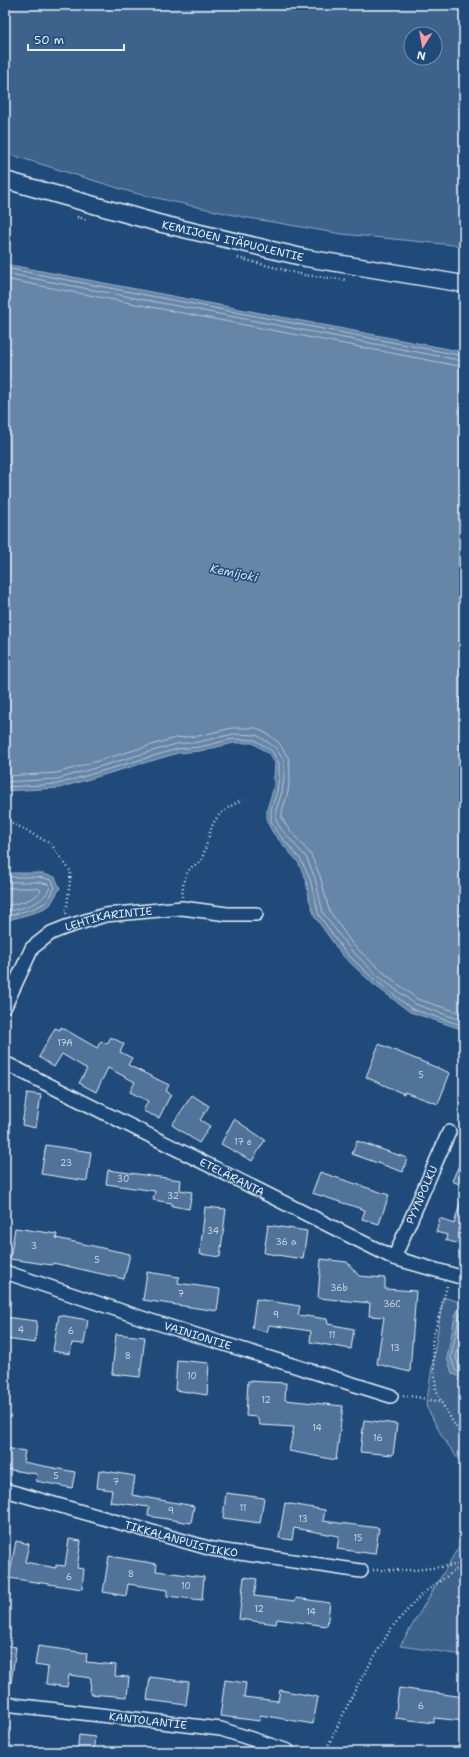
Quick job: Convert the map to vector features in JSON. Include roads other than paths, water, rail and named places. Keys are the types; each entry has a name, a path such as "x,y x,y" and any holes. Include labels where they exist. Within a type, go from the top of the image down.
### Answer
{"main road":[{"name":"KEMIJOEN ITÄPUOLENTIE","path":"5,180 158,223 306,258 464,284"}],"street":[{"name":"LEHTIKARINTIE","path":"5,1006 32,948 51,934 66,927 105,915 182,908 227,914 256,914"},
{"name":"ETELÄRANTA","path":"5,1063 394,1258 449,1275 464,1278"},
{"name":"PYYNPOLKU","path":"394,1258 449,1132"},
{"name":"VAINIONTIE","path":"5,1272 151,1321 391,1396"},
{"name":"TIKKALANPUISTIKKO","path":"5,1490 212,1549 361,1571"},
{"name":"KANTOLANTIE","path":"5,1704 221,1729 288,1751"}],"water":[{"name":"Kemijoki","path":"5,264 464,352 464,1030 410,1012 373,984 342,955 315,917 309,899 306,880 298,862 273,833 267,822 267,809 273,790 275,763 269,754 253,743 234,743 200,751 178,753 59,788 5,791"},
{"path":"5,873 39,873 55,877 60,888 50,905 37,912 5,921"},
{"path":"459,1308 464,1309 464,1380 452,1373 447,1358 455,1316"}]}
